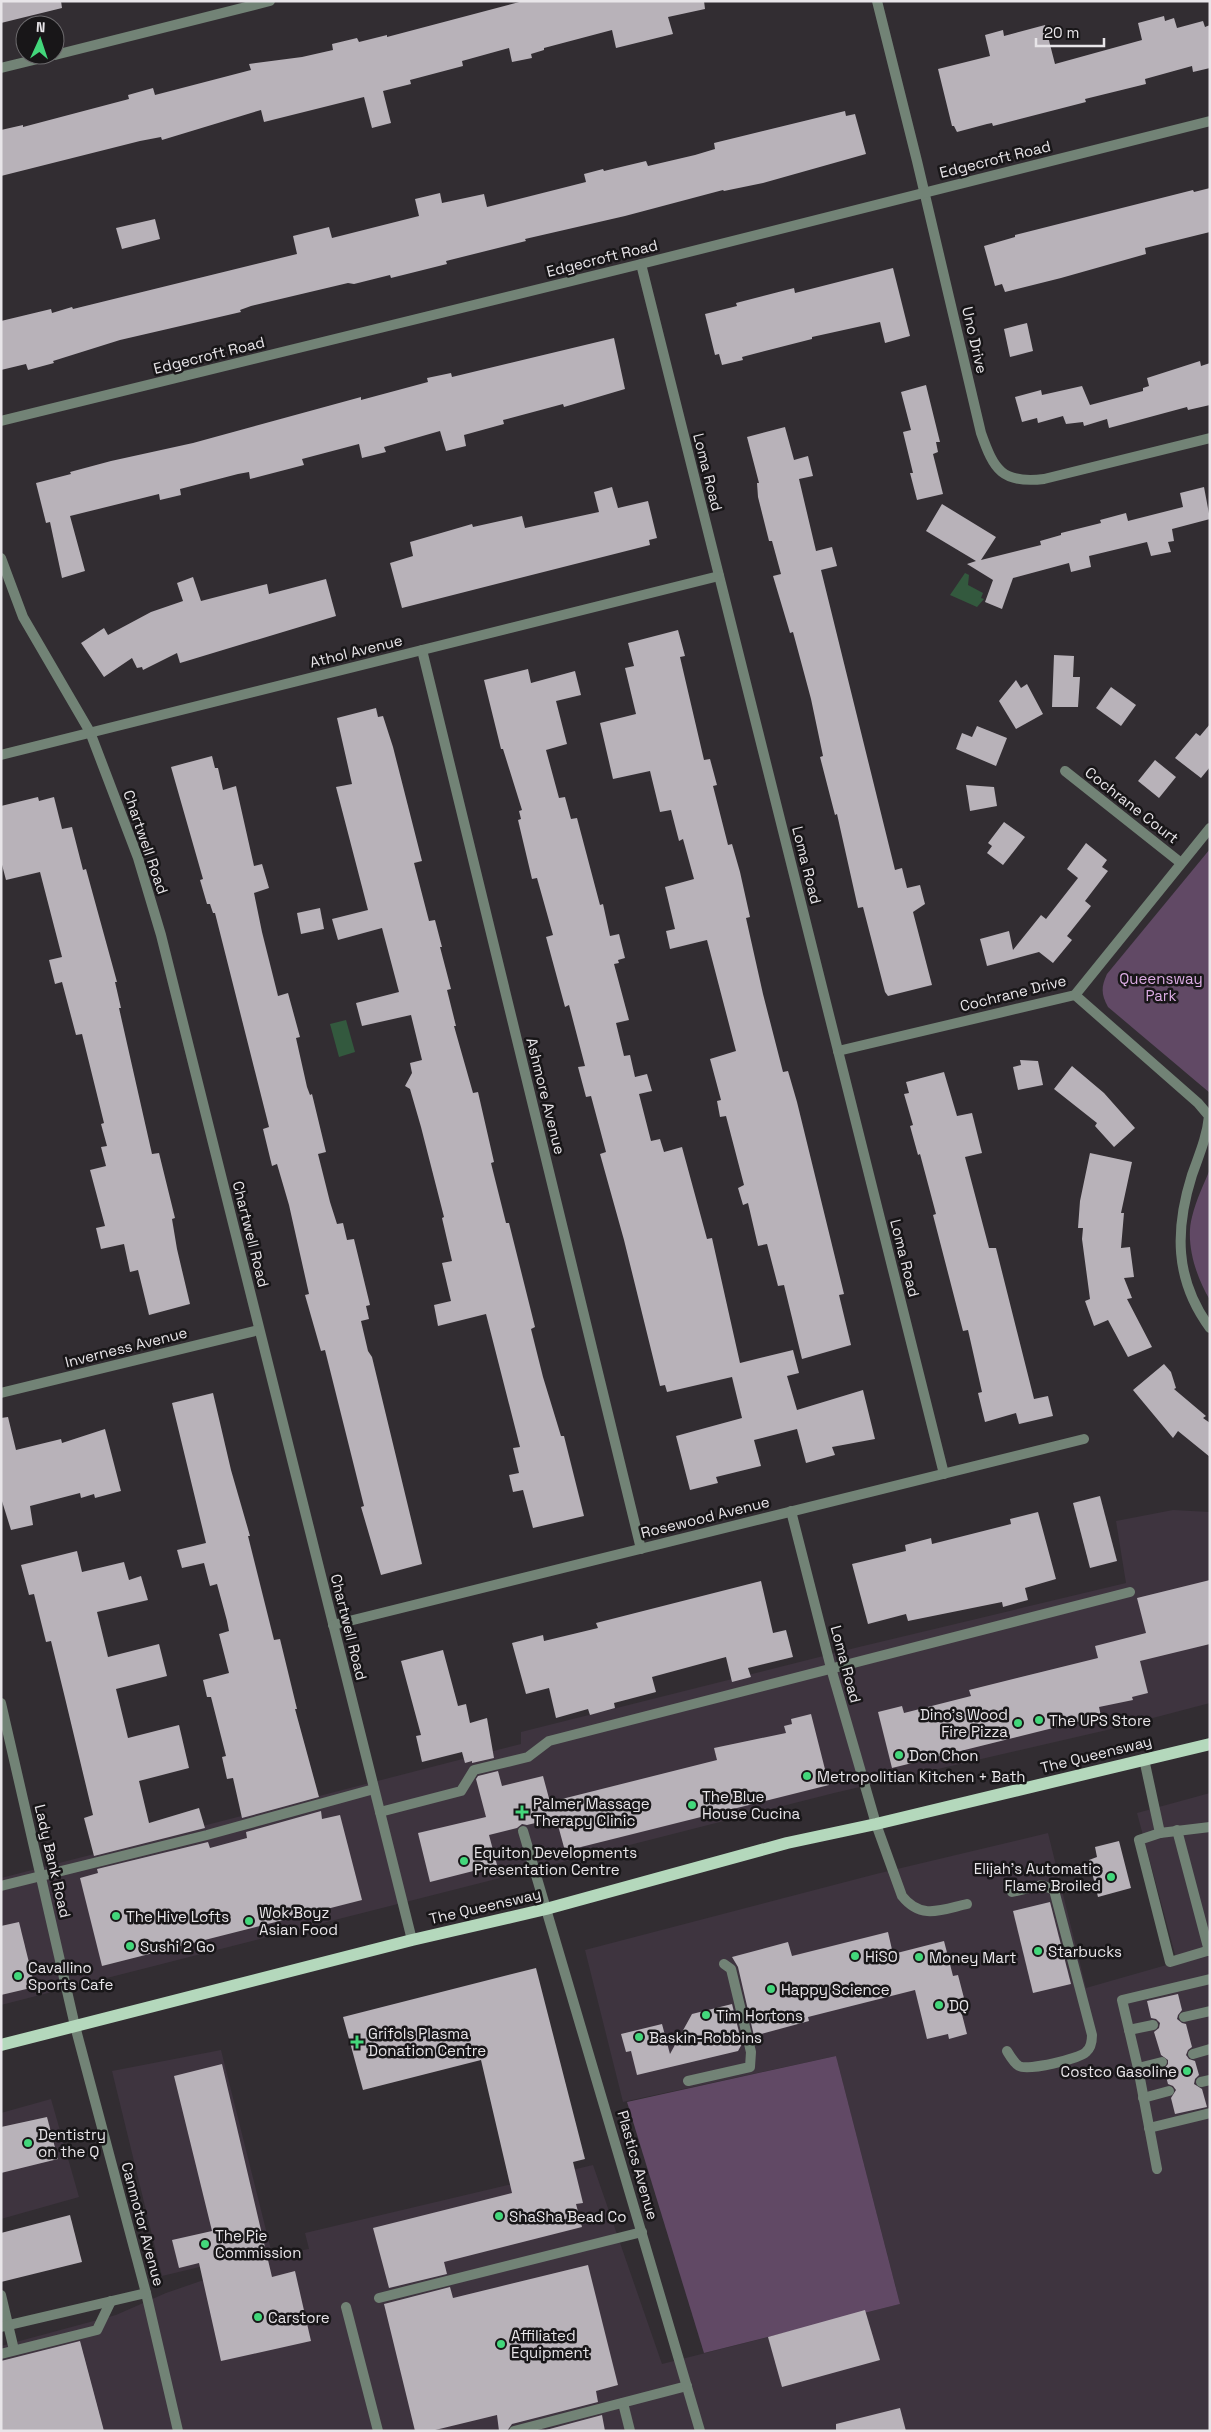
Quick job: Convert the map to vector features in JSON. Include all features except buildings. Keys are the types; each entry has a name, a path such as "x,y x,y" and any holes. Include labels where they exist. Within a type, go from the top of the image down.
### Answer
{"main road":[{"name":"The Queensway","path":"1,2045 412,1940 546,1909 787,1843 876,1824 1210,1744"}],"street":[{"path":"65,52 270,1"},
{"name":"Uno Drive","path":"877,1 925,192 981,433 988,453 997,469 1010,478 1026,481 1044,479 1210,438"},
{"path":"1,68 15,65"},
{"name":"Edgecroft Road","path":"1,421 641,264 1210,121"},
{"name":"Loma Road","path":"641,264 944,1474"},
{"name":"Chartwell Road","path":"1,558 9,584 23,617 75,703 90,732 138,858 160,935 412,1940"},
{"name":"Athol Avenue","path":"1,754 719,576"},
{"name":"Ashmore Avenue","path":"422,650 641,1549"},
{"name":"Cochrane Court","path":"1065,771 1181,863"},
{"name":"Cochrane Drive","path":"838,1051 1075,995 1210,828"},
{"path":"1075,995 1198,1103 1209,1116 1208,1134 1198,1158 1182,1210 1180,1230 1182,1255 1189,1288 1202,1317 1210,1328"},
{"name":"Inverness Avenue","path":"1,1393 259,1330"},
{"name":"Rosewood Avenue","path":"333,1625 1084,1439"},
{"name":"Loma Road","path":"791,1512 831,1668 876,1824 902,1896 910,1906 922,1912 938,1911 967,1904"},
{"path":"380,1812 461,1791 474,1770 528,1757 549,1741 1130,1592"},
{"name":"Lady Bank Road","path":"1,1703 75,2026"},
{"path":"1144,1759 1160,1833"},
{"path":"1,1886 208,1835 374,1789"},
{"path":"1177,1830 1209,1950 1170,1962 1139,1840 1160,1833 1177,1830 1210,1827"},
{"name":"Plastics Avenue","path":"523,1831 700,2431"},
{"path":"1007,2052 1019,2066 1028,2069 1076,2057 1087,2052 1092,2044 1092,2034 1054,1890 1042,1885 1012,1892"},
{"path":"688,2081 750,2067 751,2052 731,1969 724,1964"},
{"path":"1157,2169 1138,2068 1122,2000 1210,1979"},
{"path":"1184,2018 1210,2011"},
{"path":"1129,2030 1153,2025"},
{"name":"Canmotor Avenue","path":"75,2026 146,2293 178,2431"},
{"path":"1193,2054 1210,2050"},
{"path":"1138,2068 1162,2062"},
{"path":"1144,2098 1169,2091"},
{"path":"1149,2128 1210,2113"},
{"path":"379,2298 642,2232"},
{"path":"4,2326 146,2293"},
{"path":"1,2295 4,2326 14,2350"},
{"path":"1,2354 96,2330 111,2301"},
{"path":"346,2307 378,2431"},
{"path":"514,2431 687,2386"},
{"path":"623,2404 630,2431"}],"shaded area":[{"path":"965,573 969,575 968,585 983,593 981,598 984,599 977,607 950,595"},
{"path":"346,1020 355,1052 339,1057 330,1024"},
{"path":"1173,1510 1210,1512 1210,1703 1107,1730 834,1793 1,2005 1,1878 521,1744 521,1732 859,1647 1126,1583 1116,1521"},
{"path":"1210,1793 1210,2431 1,2431 1,2346 116,2315 166,2293 279,2254 309,2249 305,2233 593,2165 662,2364 900,2304 836,2056 623,2102 585,1950 876,1874 1048,1833 1086,1988 1177,1962 1137,1813"},
{"path":"221,2050 271,2250 162,2276 112,2071"},
{"path":"51,2099 79,2197 1,2219 1,2113"}],"green space":[{"name":"Queensway Park","path":"1210,849 1210,1093 1108,1007 1103,990 1107,974"},
{"path":"1210,1169 1210,1300 1200,1281 1193,1260 1190,1227 1198,1198"},
{"path":"836,2056 900,2304 704,2353 627,2102"}],"place":[{"name":"The UPS Store","path":"1039,1720"},
{"name":"Dino's Wood Fire Pizza","path":"1018,1723"},
{"name":"Don Chon","path":"899,1755"},
{"name":"Metropolitian Kitchen + Bath","path":"807,1776"},
{"name":"The Blue House Cucina","path":"692,1805"},
{"name":"Palmer Massage Therapy Clinic","path":"522,1812"},
{"name":"Equiton Developments Presentation Centre","path":"464,1861"},
{"name":"Elijah's Automatic Flame Broiled","path":"1111,1877"},
{"name":"The Hive Lofts","path":"116,1916"},
{"name":"Wok Boyz Asian Food","path":"249,1921"},
{"name":"Sushi 2 Go","path":"130,1946"},
{"name":"Starbucks","path":"1038,1951"},
{"name":"HiSO","path":"855,1956"},
{"name":"Money Mart","path":"919,1957"},
{"name":"Cavallino Sports Cafe","path":"18,1976"},
{"name":"Happy Science","path":"771,1989"},
{"name":"DQ","path":"939,2005"},
{"name":"Tim Hortons","path":"706,2015"},
{"name":"Baskin-Robbins","path":"639,2037"},
{"name":"Grifols Plasma Donation Centre","path":"357,2042"},
{"name":"Costco Gasoline","path":"1187,2071"},
{"name":"Dentistry on the Q","path":"28,2143"},
{"name":"ShaSha Bead Co","path":"499,2216"},
{"name":"The Pie Commission","path":"205,2244"},
{"name":"Carstore","path":"258,2317"},
{"name":"Affiliated Equipment","path":"501,2344"}]}
